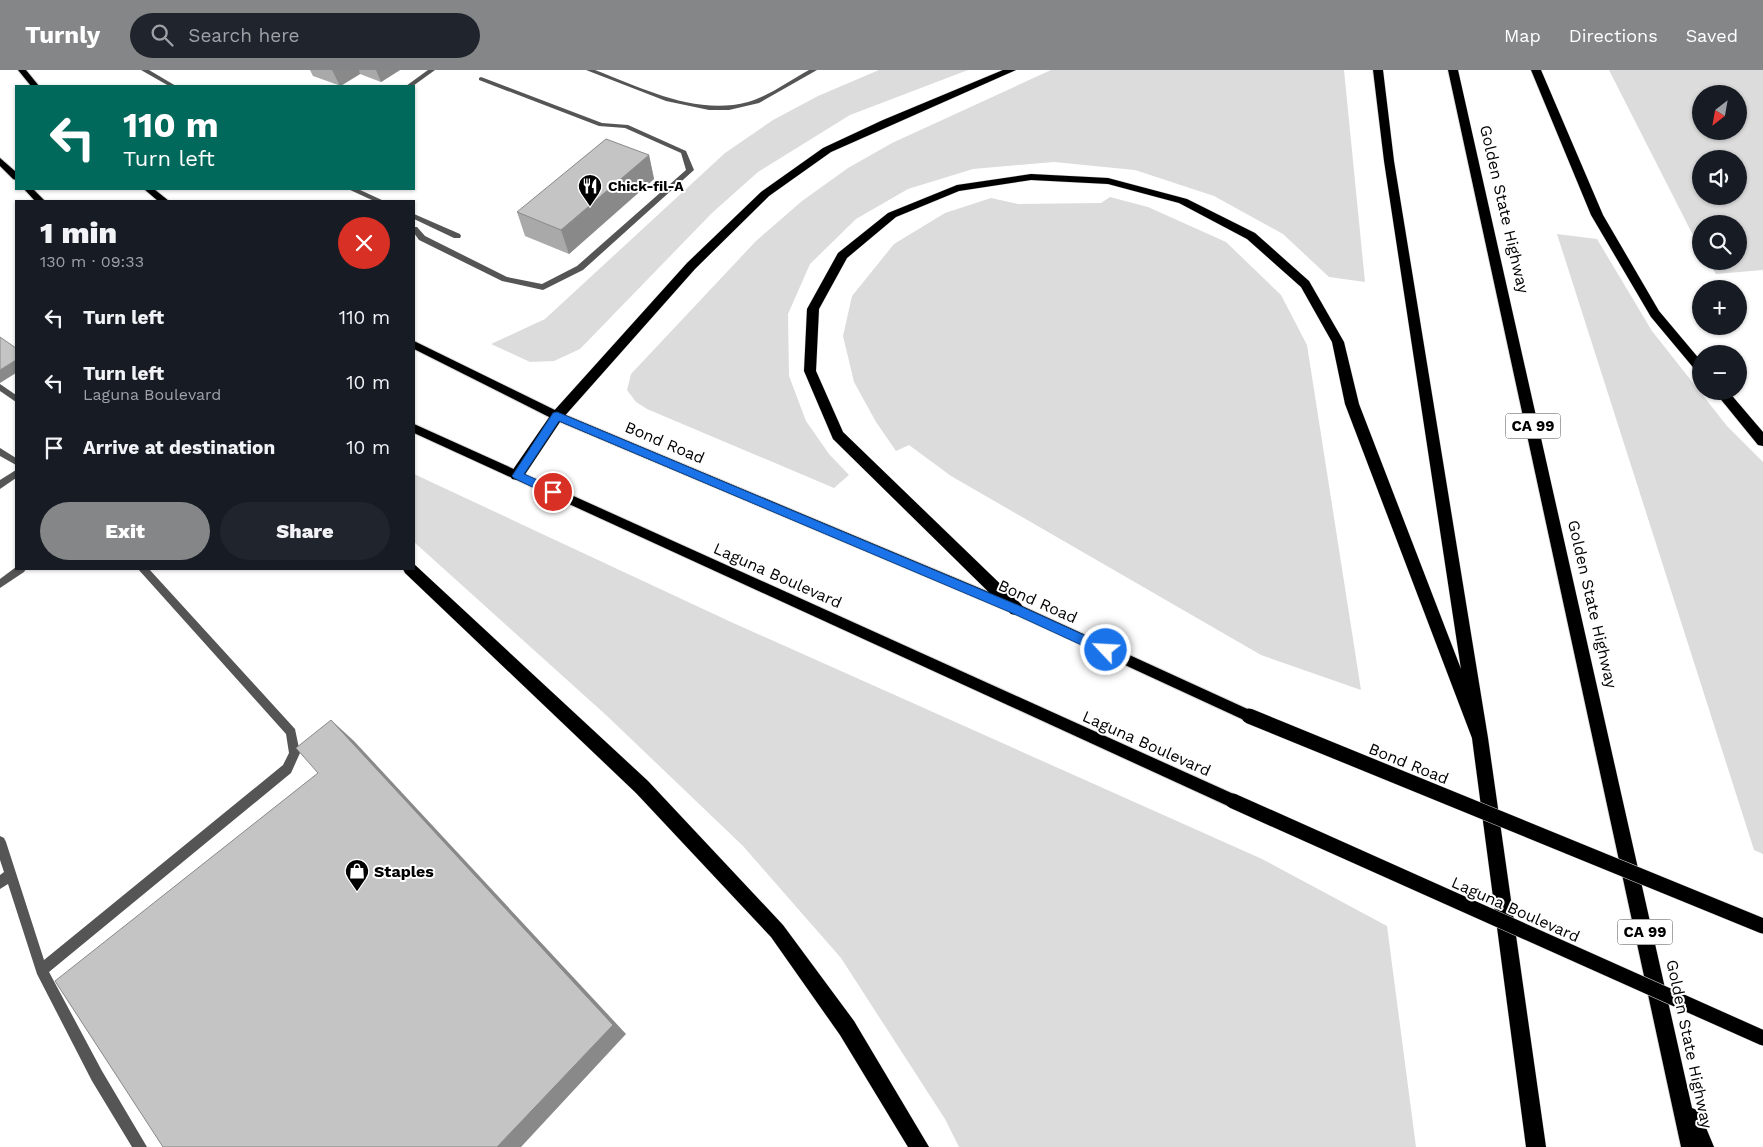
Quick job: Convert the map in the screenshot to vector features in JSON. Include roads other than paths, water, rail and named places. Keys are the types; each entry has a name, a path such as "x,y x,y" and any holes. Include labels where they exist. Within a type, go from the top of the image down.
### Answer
{"highway":[{"path":"517,476 557,416 691,266 765,194 827,150 887,122 1011,70"},
{"path":"1378,70 1389,161 1480,738 1536,1147"},
{"name":"Golden State Highway","path":"1453,70 1678,1081 1691,1147"},
{"path":"1536,70 1597,215 1655,314 1692,358"},
{"path":"1016,609 838,434 810,371 813,309 842,256 892,215 957,188 1031,177 1108,181 1183,201 1251,236 1305,284 1338,342 1352,404 1480,738"},
{"path":"1728,400 1763,441"},
{"path":"411,570 642,787 777,930 848,1028 919,1147"},
{"path":"1678,1081 1704,1147"}],"main road":[{"path":"22,70 34,85"},
{"path":"0,161 15,176"},
{"path":"29,190 39,200"},
{"path":"149,190 163,200"},
{"name":"Bond Road","path":"415,345 557,416 1016,609 1249,716 1763,926"},
{"path":"415,428 517,476"},
{"name":"Laguna Boulevard","path":"517,476 1233,801 1763,1038"}],"lane":[{"path":"144,70 171,85"},
{"path":"410,85 432,70"},
{"path":"589,70 689,106 715,109 750,103 814,70"},
{"path":"415,230 422,238 505,279 543,287 580,268 690,170 684,152 626,126 601,125 481,79"},
{"path":"354,190 378,200"},
{"path":"415,216 456,236"},
{"path":"0,387 15,398"},
{"path":"0,451 15,461"},
{"path":"0,485 15,474"},
{"path":"0,584 20,570"},
{"path":"41,970 287,769 294,753 291,732 145,570"},
{"path":"0,842 41,970 97,1076 140,1147"},
{"path":"0,883 10,874"}],"place":[{"name":"Chick-fil-A","path":"590,207"},
{"name":"Staples","path":"357,892"}]}
